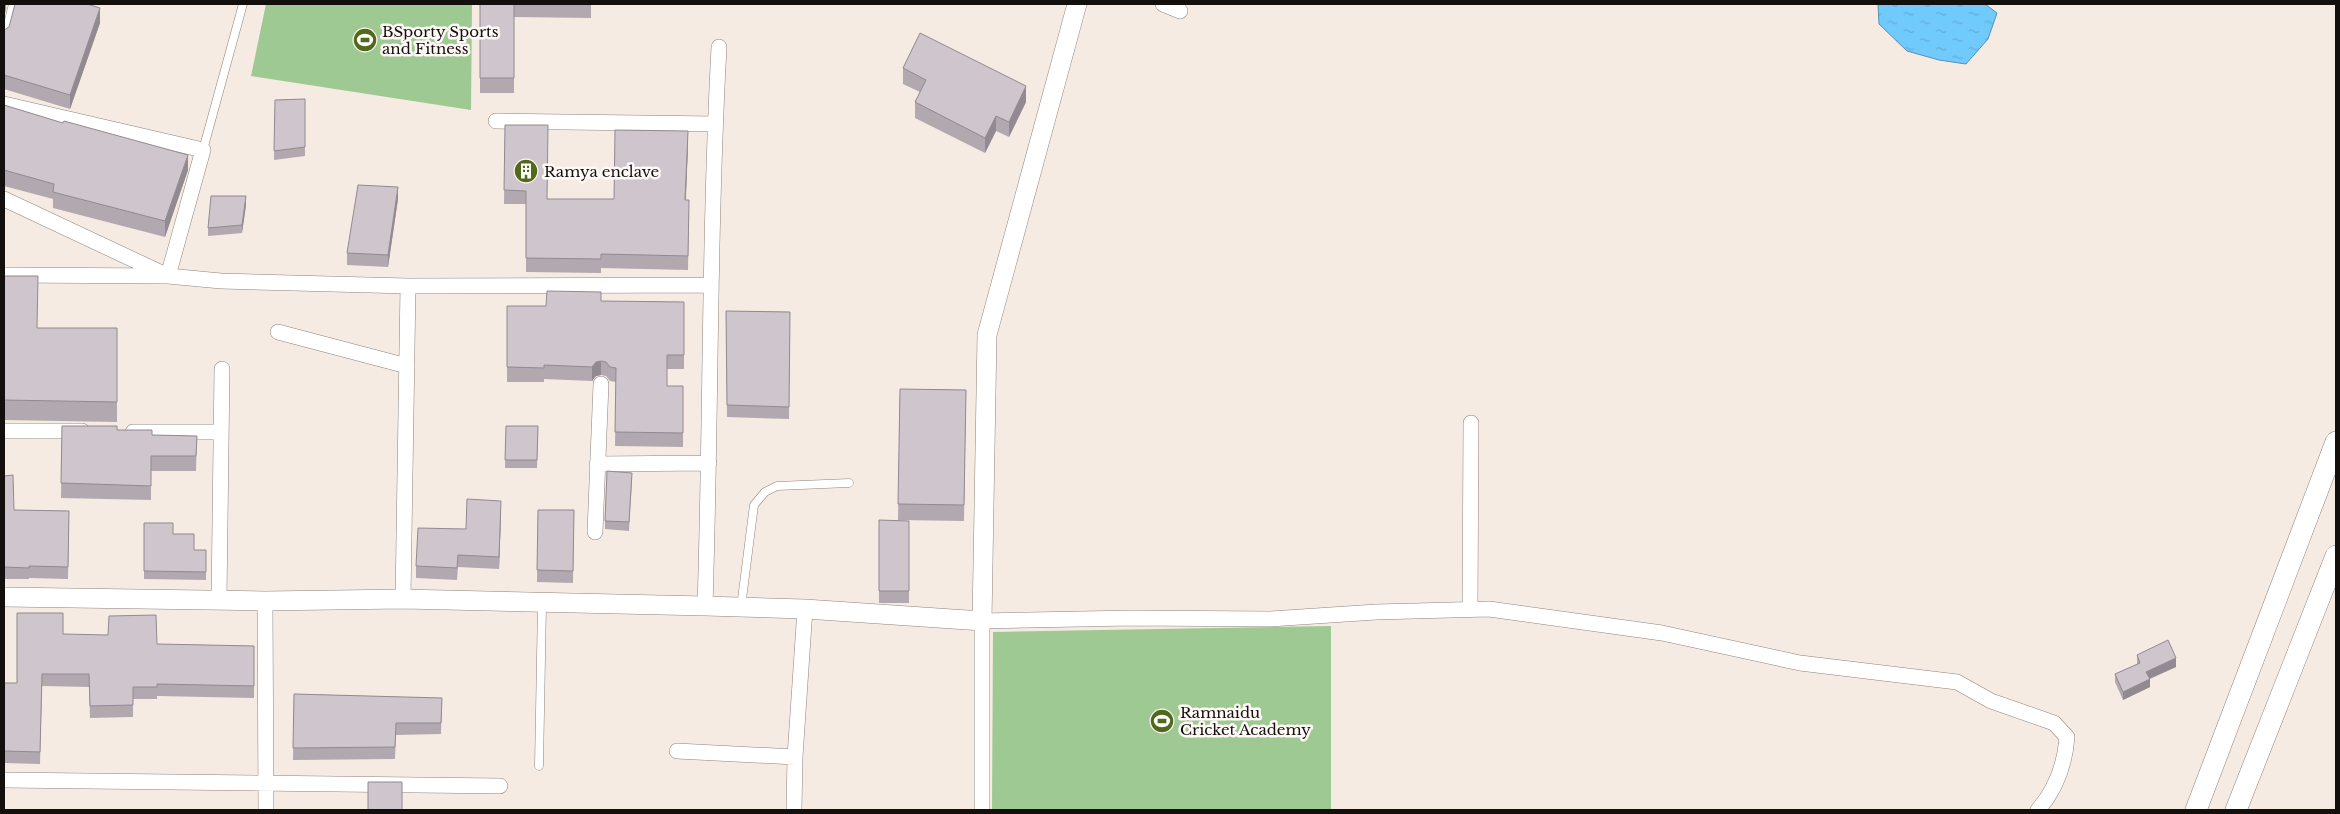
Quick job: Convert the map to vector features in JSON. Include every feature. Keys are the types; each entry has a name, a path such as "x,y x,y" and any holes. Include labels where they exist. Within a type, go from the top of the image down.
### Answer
{"main road":[{"path":"2196,810 2336,442"},
{"path":"2236,810 2336,556"}],"street":[{"path":"982,810 983,456 987,335 1077,4"},
{"path":"1163,4 1180,12"},
{"path":"705,606 714,124 719,47"},
{"path":"4,104 203,150 168,276"},
{"path":"496,121 714,124"},
{"path":"4,199 168,276"},
{"path":"4,275 168,276 221,281 408,286 710,285"},
{"path":"403,599 408,286"},
{"path":"278,332 407,366"},
{"path":"219,600 222,369"},
{"path":"595,532 601,384"},
{"path":"1470,609 1471,423"},
{"path":"4,431 92,431"},
{"path":"122,432 221,432"},
{"path":"598,464 709,463"},
{"path":"4,596 265,601 403,599 542,604 705,606 805,609 982,621 1132,618 1270,619 1376,612 1489,609 1653,632 1800,663 1957,682 1991,700 2054,723 2068,737 2066,759 2050,797 2038,810"},
{"path":"265,601 266,810"},
{"path":"794,810 795,757 805,609"},
{"path":"677,751 795,757"},
{"path":"4,780 500,786"}],"lane":[{"path":"4,40 13,4"},
{"path":"203,150 243,4"},
{"path":"741,607 754,505 765,492 777,486 849,483"},
{"path":"539,766 542,604"}],"green space":[{"name":"BSporty Sports and Fitness","path":"266,4 472,4 471,110 251,76"},
{"name":"Ramnaidu Cricket Academy","path":"1331,626 1331,810 992,810 993,632"}],"water":[{"path":"1878,4 1985,4 1997,13 1988,39 1966,64 1939,60 1907,51 1879,24"}],"building":[{"path":"15,4 87,4 100,8 70,95 4,75 4,30 9,27"},
{"path":"480,4 514,4 514,78 480,78"},
{"path":"920,33 1026,86 1009,122 996,116 985,138 915,102 926,80 903,68"},
{"path":"305,99 305,147 274,151 275,100"},
{"path":"4,105 63,123 64,121 188,155 165,221 53,192 54,184 4,170"},
{"path":"505,125 548,125 547,199 614,199 615,130 688,131 685,200 689,200 688,256 601,254 601,259 526,258 526,191 504,190"},
{"path":"358,185 398,187 388,255 347,253"},
{"path":"211,196 246,196 242,225 208,228"},
{"path":"4,276 38,276 37,328 117,328 117,402 4,400"},
{"path":"547,291 601,292 601,301 684,302 684,355 667,355 667,386 683,386 683,433 615,432 616,368 610,367 606,362 596,362 592,367 544,365 544,368 507,367 507,306 546,306"},
{"path":"726,311 790,312 789,407 727,405"},
{"path":"900,389 966,390 964,505 898,504"},
{"path":"62,426 117,426 117,430 152,430 152,435 197,436 196,456 151,456 151,486 61,483"},
{"path":"506,426 538,426 537,460 505,460"},
{"path":"607,471 632,473 629,522 605,521"},
{"path":"13,475 14,510 69,511 68,567 4,567 4,476"},
{"path":"467,499 501,501 499,557 458,555 457,568 416,566 418,528 466,529"},
{"path":"538,510 574,510 573,571 537,570"},
{"path":"879,520 909,521 909,591 879,591"},
{"path":"144,523 173,523 173,534 194,534 194,550 206,550 206,572 144,571"},
{"path":"17,613 63,613 63,634 108,635 109,616 156,615 157,644 254,646 254,686 157,684 157,687 133,687 133,705 90,706 89,674 42,674 40,752 4,751 4,683 17,683"},
{"path":"2168,640 2176,658 2146,672 2150,679 2123,692 2115,674 2140,663 2137,655"},
{"path":"294,694 442,698 441,723 396,723 395,747 293,748"},
{"path":"368,782 402,782 402,810 368,810"}],"place":[{"name":"BSporty Sports and Fitness","path":"365,40"},
{"name":"Ramya enclave","path":"526,171"},
{"name":"Ramnaidu Cricket Academy","path":"1162,721"}]}
